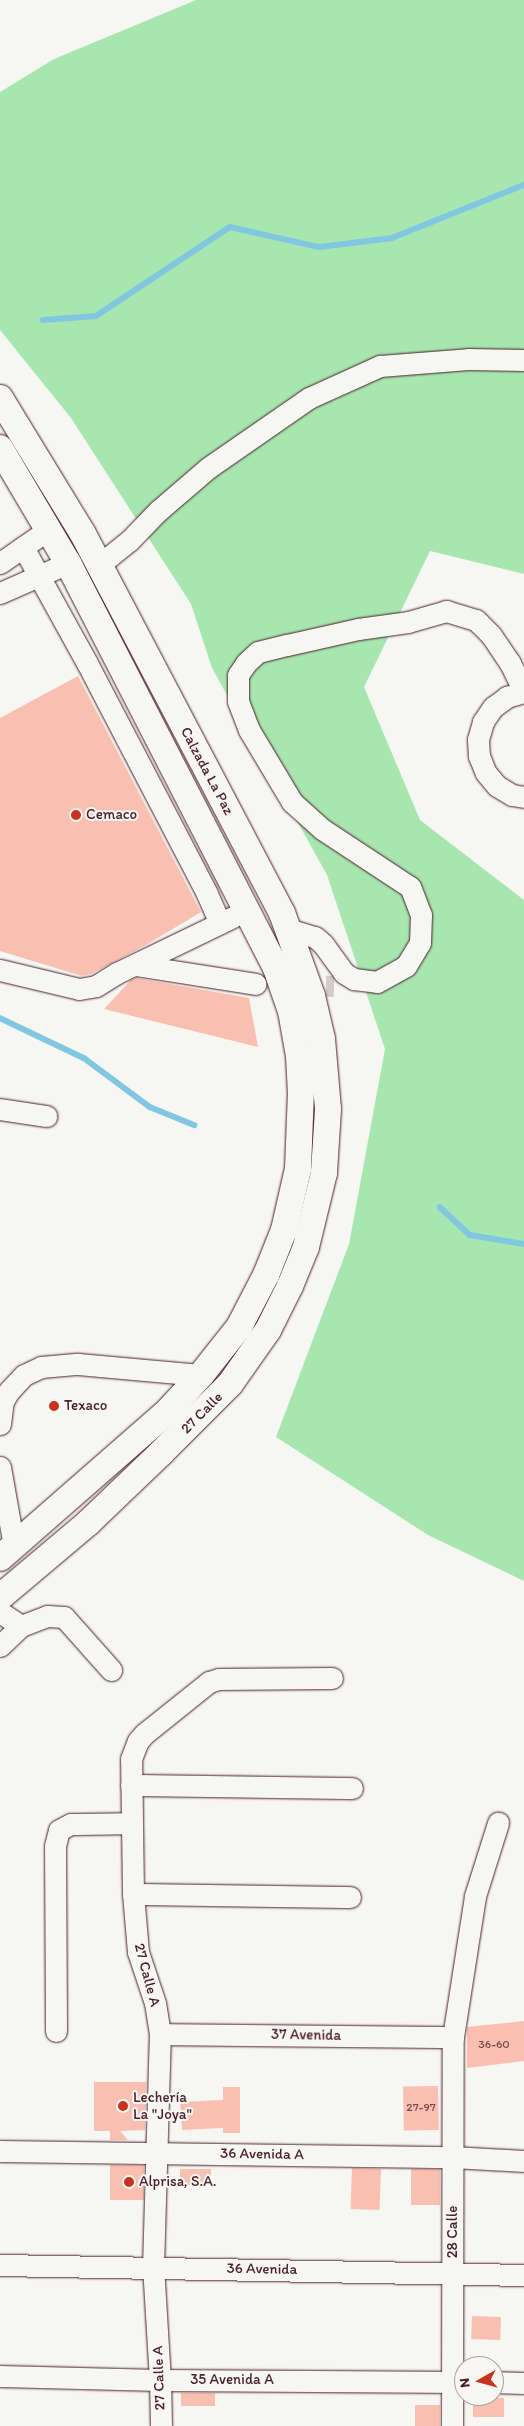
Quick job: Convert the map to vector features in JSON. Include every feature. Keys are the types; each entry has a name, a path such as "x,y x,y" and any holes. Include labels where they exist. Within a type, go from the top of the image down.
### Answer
{"main road":[{"name":"Calzada La Paz","path":"0,398 83,534 282,913 312,996 322,1038 328,1109 324,1173"},
{"name":"Calzada La Paz","path":"0,448 68,562 276,968 291,1011 299,1056 301,1091 298,1169"},
{"name":"27 Calle","path":"7,1552 168,1411 201,1375 239,1327 266,1275 284,1230 298,1169"},
{"name":"27 Calle","path":"0,1597 88,1523 230,1384 268,1330 290,1286 306,1247 324,1173"}],"street":[{"path":"99,565 129,541 158,511 208,468 309,398 380,366 468,359 524,360"},
{"path":"0,563 49,529"},
{"path":"23,546 207,894 220,923"},
{"path":"0,593 68,562"},
{"path":"64,621 91,608"},
{"path":"288,929 315,937 323,944 344,972 354,979 377,982 406,966 420,943 421,915 410,887 322,829 292,802 249,730 238,701 238,675 246,663 258,652 358,629 408,622 446,611 476,620 491,635 510,663 524,692 507,697 493,707 483,722 478,739 479,756 486,773 497,786 512,795 524,797"},
{"path":"0,970 79,989 96,986 247,911"},
{"path":"135,965 256,984"},
{"path":"334,986 343,985 354,979"},
{"path":"0,1109 46,1116"},
{"path":"0,1424 3,1400 9,1391 24,1375 42,1367 78,1364 201,1375"},
{"path":"0,1467 7,1552"},
{"path":"0,1612 21,1626"},
{"path":"0,1646 21,1626 48,1616 64,1617 111,1670"},
{"name":"27 Calle A","path":"161,2426 153,2267 160,2034 155,2004 138,1952 134,1894 131,1759 138,1741 209,1682 219,1679 332,1678"},
{"path":"131,1785 352,1788"},
{"name":"28 Calle","path":"457,2356 453,2272 453,2037 475,1896 498,1822"},
{"path":"56,2031 55,1846 59,1830 71,1824 132,1823"},
{"path":"134,1894 350,1897"},
{"name":"37 Avenida","path":"160,2034 453,2037"},
{"name":"36 Avenida A","path":"0,2151 453,2156 524,2161"},
{"name":"36 Avenida","path":"0,2265 453,2272 524,2275"},
{"name":"35 Avenida A","path":"0,2376 160,2380 454,2381"},
{"path":"504,2382 524,2383"},
{"name":"28 Calle","path":"452,2426 455,2406"}],"green space":[{"path":"196,0 524,0 524,574 430,551 364,687 420,820 524,900 524,1581 428,1535 276,1437 349,1244 385,1049 327,875 212,668 191,604 71,418 0,330 0,92 54,59"}],"building":[{"name":"Cemaco","path":"78,676 201,912 146,945 91,974 82,976 0,951 0,718"},
{"path":"136,978 249,998 258,1047 104,1009 131,980"},
{"path":"524,2021 524,2061 467,2068 467,2027"},
{"name":"Lechería La \"Joya\"","path":"94,2082 146,2082 145,2130 120,2131 128,2140 110,2140 110,2131 94,2131"},
{"path":"438,2086 439,2130 404,2131 403,2087"},
{"path":"223,2087 240,2087 240,2133 223,2133 223,2128 182,2130 180,2102 223,2100"},
{"name":"Alprisa, S.A.","path":"110,2165 144,2165 144,2200 110,2200"},
{"path":"352,2168 381,2169 380,2210 351,2209"},
{"path":"180,2169 211,2169 211,2185 180,2185"},
{"path":"411,2169 440,2169 440,2205 411,2205"},
{"path":"472,2316 501,2317 500,2340 471,2339"},
{"path":"181,2393 215,2393 215,2406 181,2406"},
{"path":"415,2405 440,2405 440,2426 415,2426"},
{"path":"473,2406 504,2406 504,2417 473,2417"}],"waterway":[{"path":"43,320 96,316 230,227 319,247 392,238 524,185"},
{"path":"0,1018 84,1058 150,1107 194,1125"},
{"path":"440,1207 470,1235 524,1244"}],"tunnel":[{"path":"294,985 334,986"}],"place":[{"name":"Cemaco","path":"76,815"},
{"name":"Texaco","path":"54,1406"},
{"name":"Lechería La \"Joya\"","path":"123,2106"},
{"name":"Alprisa, S.A.","path":"129,2182"}]}
